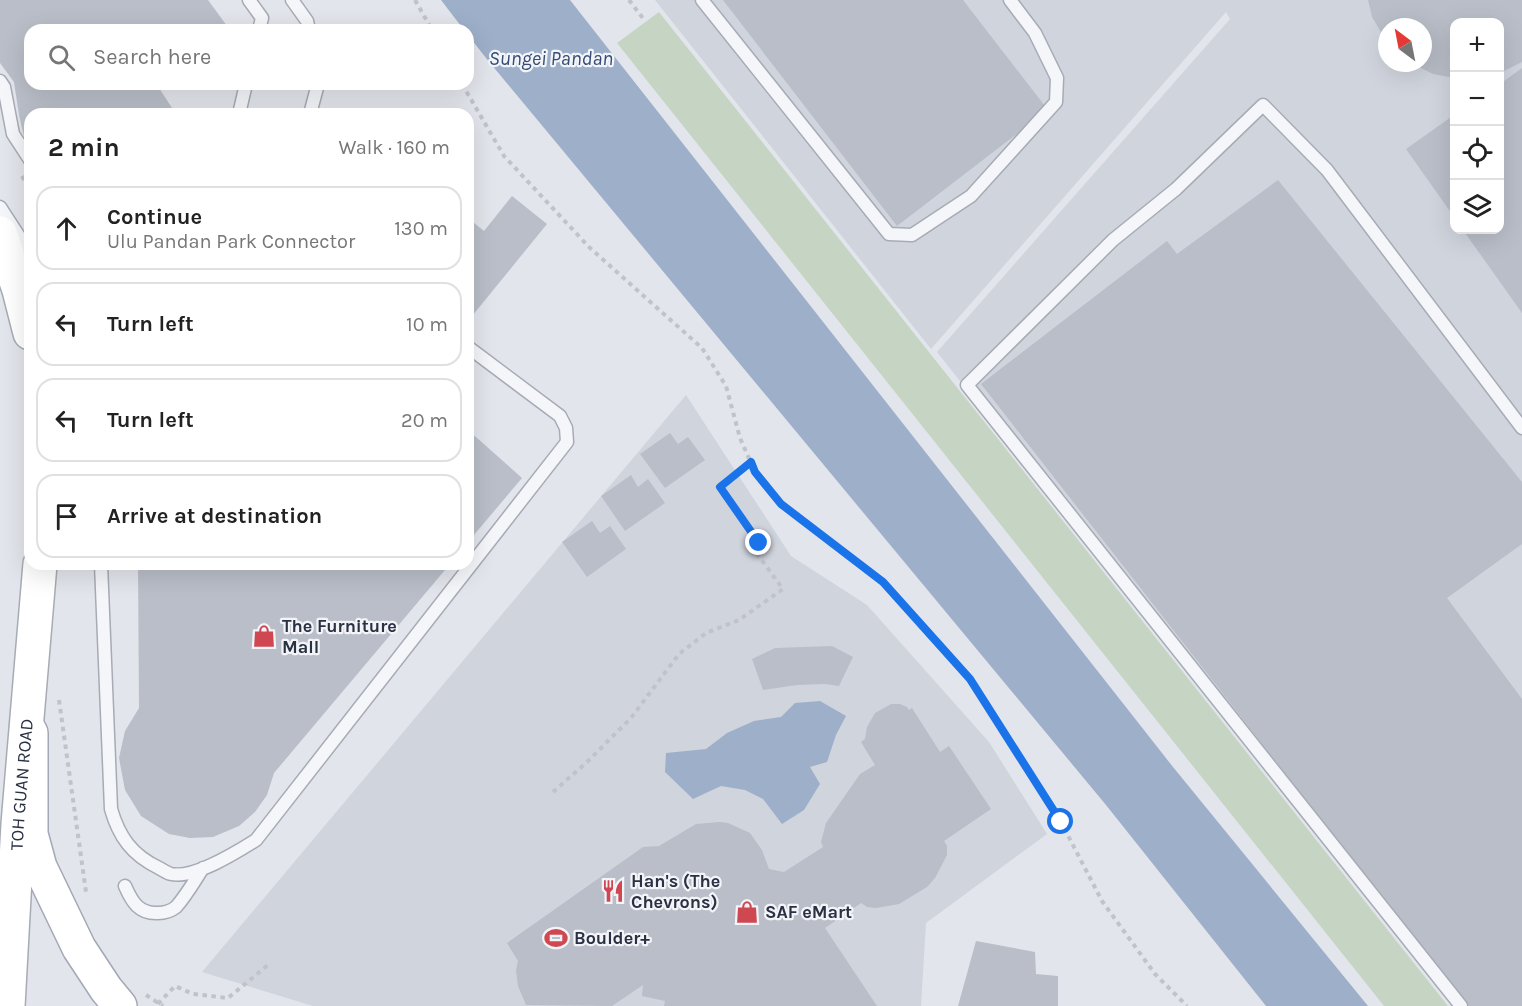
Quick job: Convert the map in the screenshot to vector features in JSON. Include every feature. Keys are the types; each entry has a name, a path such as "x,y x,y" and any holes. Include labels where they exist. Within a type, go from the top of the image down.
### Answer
{"main road":[{"path":"0,233 24,310"},
{"name":"TOH GUAN ROAD","path":"8,1006 18,824 40,570"},
{"path":"27,726 31,733 31,834 40,867 79,948 120,1006"}],"lane":[{"path":"249,0 262,18 260,24"},
{"path":"292,0 308,24"},
{"path":"702,0 889,234 912,235 971,196 1056,102 1057,78 1035,33 1010,0"},
{"path":"0,81 4,87 13,134 24,151"},
{"path":"240,108 245,90"},
{"path":"312,108 316,90"},
{"path":"1461,1006 967,385 1113,240 1176,189 1263,105 1327,170 1522,428"},
{"path":"0,207 24,244"},
{"path":"474,352 560,416 566,428 567,442 474,561"},
{"path":"101,570 111,810 117,829 128,846 148,862 172,874 203,868 232,856 256,840 467,570"},
{"path":"125,886 132,901 139,909 149,913 162,913 174,909 203,868"}],"path":[{"path":"415,0 429,24"},
{"path":"629,0 645,21"},
{"path":"466,90 504,156 589,247 702,348 726,386 740,438 755,472 781,504 883,582 970,679 1061,822 1102,901 1155,974 1187,1006"},
{"path":"553,792 588,762 631,718 679,654 706,633 738,620 783,589 752,547 759,543 720,487 751,462"},
{"path":"58,690 87,896"},
{"path":"158,1004 175,986 192,994 228,998 268,965"}],"shaded area":[{"path":"655,0 1522,0 1522,1006 1456,1006 937,352 1230,19 1226,12 931,349"},
{"path":"686,395 791,556 867,605 989,742 1047,834 926,923 921,1006 313,1006 202,972"}],"green space":[{"path":"659,12 1448,1006 1384,1006 617,43"}],"water":[{"name":"Sungei Pandan","path":"441,0 570,0 1173,767 1368,1006 1266,1006 1106,805 486,58 474,43 474,24 459,24"},
{"path":"820,701 846,716 836,735 827,762 810,767 820,784 804,810 782,824 763,799 745,790 721,786 693,799 665,772 666,753 706,749 727,733 754,721 781,717 795,703"}],"building":[{"path":"0,0 208,0 226,24 24,24 24,90 160,90 172,108 24,108 24,137 14,82 0,63"},
{"path":"723,0 963,0 1048,110 897,226"},
{"path":"1368,0 1522,0 1522,62 1504,71 1504,18 1450,18 1450,77 1433,74 1429,72 1432,72 1432,18 1378,18 1378,27 1372,17"},
{"path":"1522,68 1522,313 1466,234 1504,234 1504,81"},
{"path":"1450,118 1450,211 1406,149"},
{"path":"1278,180 1522,482 1522,544 1447,598 1522,699 1522,1006 1467,1006 981,384 1167,241 1177,254"},
{"path":"512,196 547,224 474,314 474,223 484,231"},
{"path":"670,433 678,444 688,437 705,460 665,488 640,454"},
{"path":"474,435 522,478 474,535"},
{"path":"631,475 638,487 648,479 665,503 625,531 601,496"},
{"path":"592,521 600,533 610,526 626,549 587,577 562,542"},
{"name":"The Furniture Mall","path":"138,570 445,570 274,773 267,795 255,812 239,826 213,837 190,838 169,834 141,816 125,790 119,758 125,731 139,708"},
{"path":"832,646 853,657 839,686 797,685 763,690 752,659 775,648"},
{"path":"891,704 900,704 909,710 912,708 940,752 949,746 991,809 944,841 947,846 947,855 935,878 927,887 899,904 876,908 867,907 861,903 825,928 877,1006 664,1006 665,1001 642,996 643,985 612,1006 526,1005 518,986 516,970 518,961 507,943 643,847 659,846 696,824 728,823 750,833 762,850 769,869 784,872 823,847 821,842 826,823 860,774 875,765 861,742 865,739 867,727 875,713"},
{"path":"976,941 1035,952 1036,974 1058,976 1058,1006 958,1006"}],"place":[{"name":"The Furniture Mall","path":"264,636"},
{"name":"Han's (The Chevrons)","path":"613,891"},
{"name":"SAF eMart","path":"747,912"},
{"name":"Boulder+","path":"556,938"}],"route":[{"path":"759,543 720,487 751,462 755,472 781,504 883,582 970,679 1061,822"}]}
